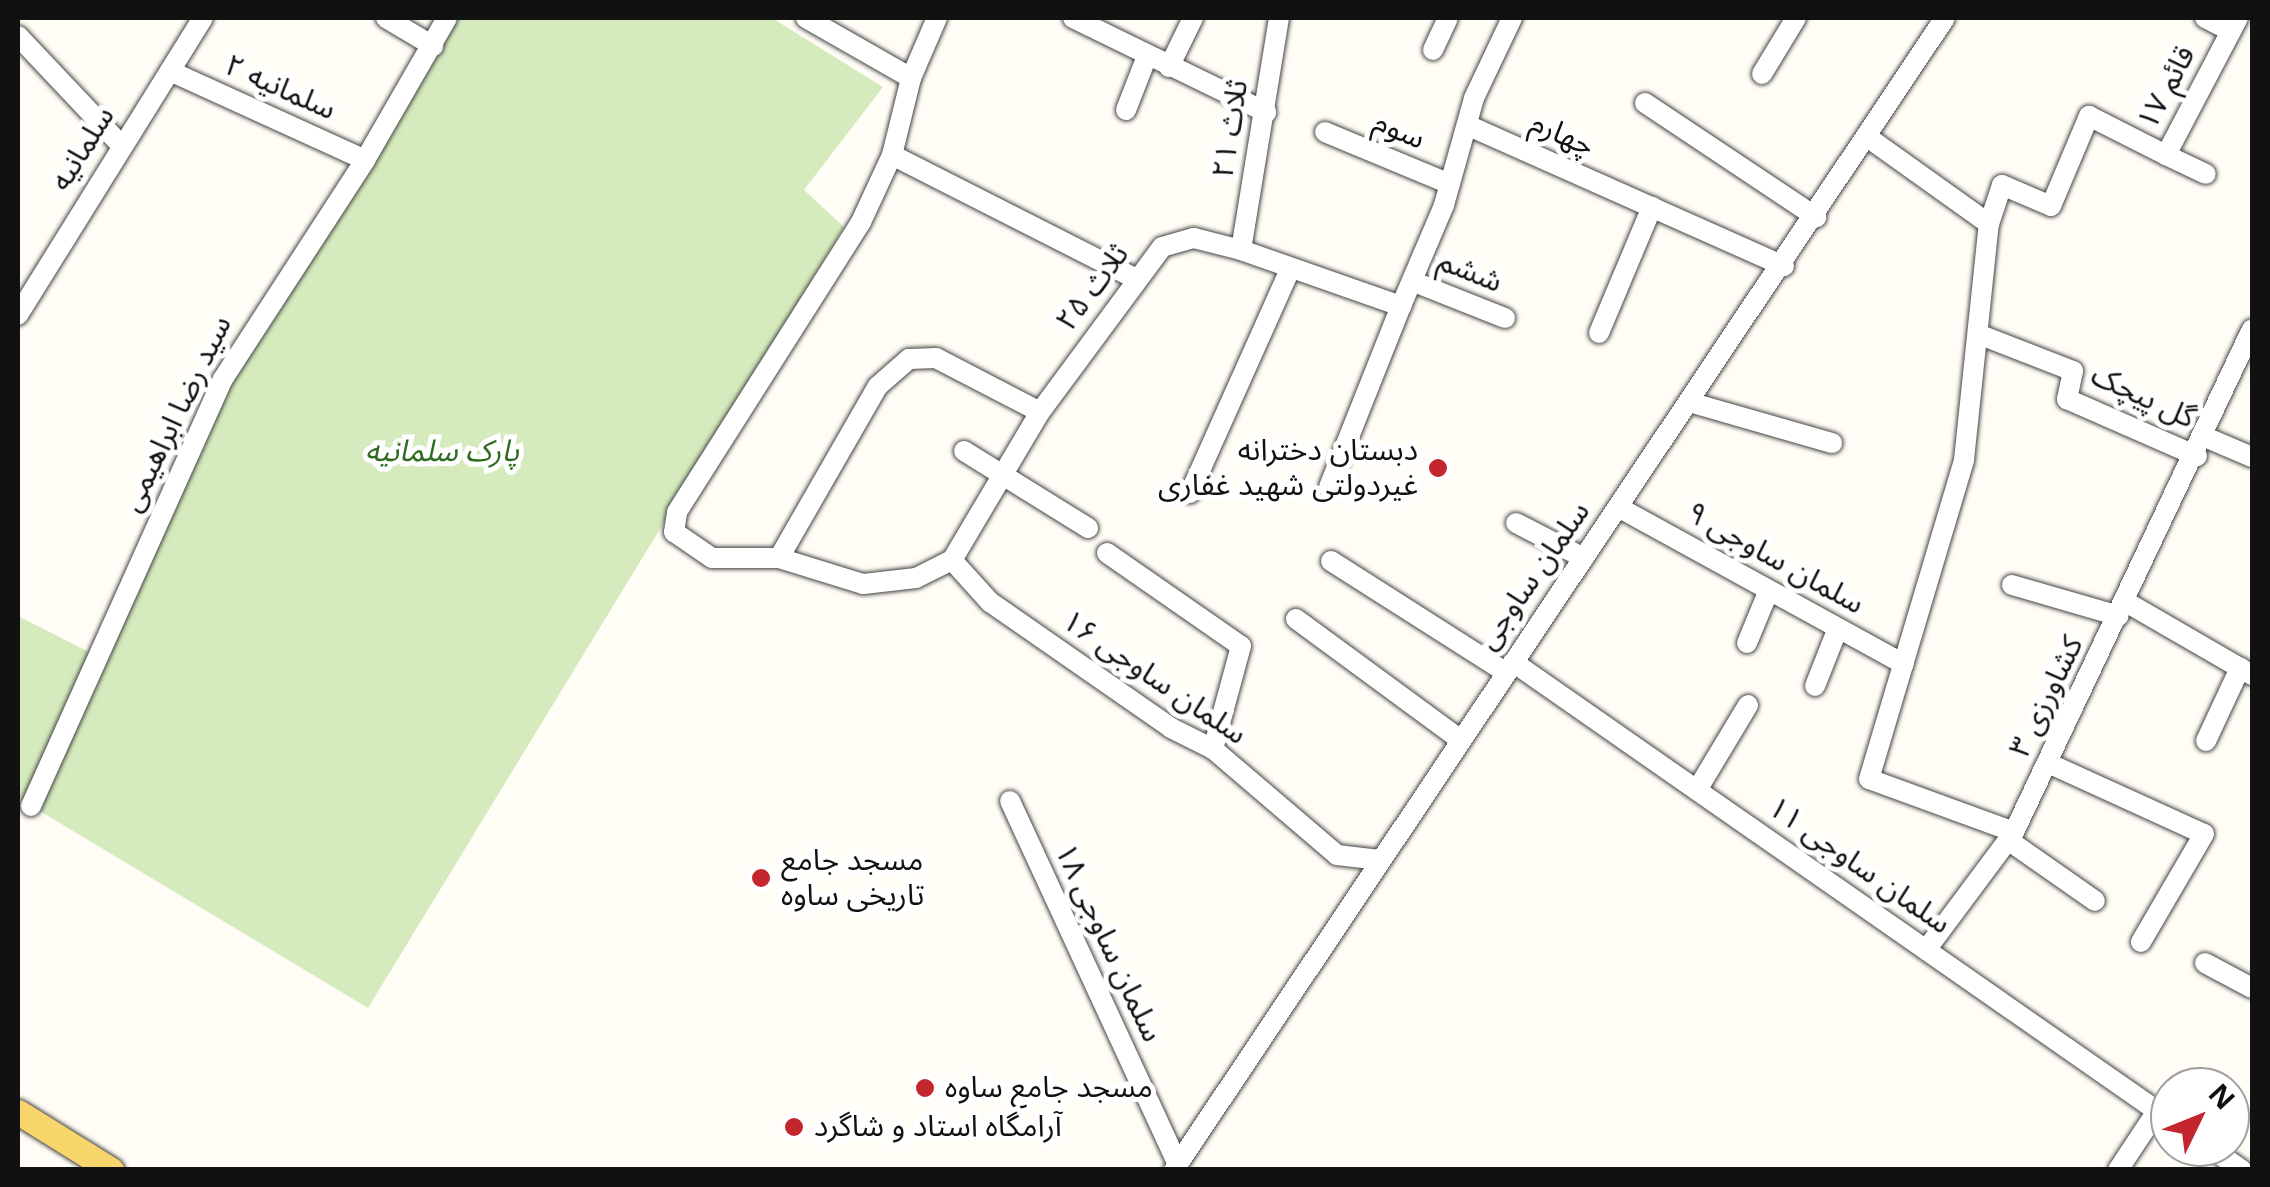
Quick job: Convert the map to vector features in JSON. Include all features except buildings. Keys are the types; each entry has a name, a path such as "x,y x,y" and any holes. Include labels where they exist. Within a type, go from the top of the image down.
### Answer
{"main road":[{"path":"18,1112 111,1170"}],"street":[{"name":"سلمانیه","path":"18,315 120,144 204,18"},
{"path":"386,18 433,46"},
{"name":"سید رضا ابراهیمی","path":"31,806 223,379 366,160 447,18"},
{"path":"806,18 911,78"},
{"path":"938,18 911,78 892,155 861,222 677,512 674,532 712,558 779,558 880,584 916,578 952,560"},
{"path":"1073,18 1266,112"},
{"path":"1168,66 1192,18"},
{"name":"ثلاث ۲۱","path":"1241,250 1278,18"},
{"path":"1433,50 1448,18"},
{"path":"1329,486 1414,282 1467,125 1512,18"},
{"path":"1762,74 1796,18"},
{"name":"سلمان ساوجی","path":"1176,1167 1509,667 1870,139 1945,18"},
{"path":"2206,18 2234,24"},
{"name":"قائم ۱۷","path":"1989,224 2002,185 2051,206 2090,116 2166,155 2234,24"},
{"path":"18,36 120,144"},
{"path":"1126,110 1147,56"},
{"name":"سلمانیه ۲","path":"170,71 366,160"},
{"path":"1645,103 1816,217"},
{"name":"چهارم","path":"1467,125 1784,266"},
{"name":"سوم","path":"1325,132 1450,184"},
{"path":"1870,139 1989,224 1964,460 1869,779 2011,836 2094,901"},
{"path":"892,155 1136,279"},
{"path":"2166,155 2206,174"},
{"path":"1599,332 1643,204"},
{"name":"ثلاث ۲۵","path":"952,560 1040,412 1162,246 1194,238 1241,250 1401,306"},
{"path":"1190,493 1290,269"},
{"name":"ششم","path":"1414,282 1505,318"},
{"name":"گل پیچک","path":"1978,334 2073,372 2067,399 2201,447"},
{"name":"کشاورزی ۳","path":"1926,950 2011,836 2251,336"},
{"path":"779,558 878,386 909,360 936,358 1040,412"},
{"path":"1689,402 1832,443"},
{"path":"2201,447 2252,457"},
{"path":"964,451 1088,528"},
{"name":"سلمان ساوجی ۹","path":"1618,508 1904,664"},
{"path":"1516,523 1584,558"},
{"path":"1107,552 1241,646 1214,749"},
{"name":"سلمان ساوجی ۱۶","path":"952,560 990,602 1171,728 1214,749 1336,855 1380,860"},
{"name":"سلمان ساوجی ۱۱","path":"1331,562 1509,667 1697,790 2150,1105"},
{"path":"2012,585 2123,609 2246,671 2206,741"},
{"path":"1747,643 1769,590"},
{"path":"1296,619 1461,740"},
{"path":"1814,686 1838,628"},
{"path":"1697,790 1748,705"},
{"path":"2048,764 2204,834 2141,942"},
{"name":"سلمان ساوجی ۱۸","path":"1010,801 1176,1167"},
{"path":"2205,963 2252,988"},
{"path":"2118,1170 2150,1132"}],"green space":[{"name":"پارک سلمانیه","path":"447,18 772,18 883,87 804,190 844,227 368,1008 18,798 18,616 97,656 235,356"}],"place":[{"name":"دبستان دخترانه غیردولتی شهید غفاری","path":"1438,468"},
{"name":"مسجد جامع تاریخی ساوه","path":"761,878"},
{"name":"مسجد جامع ساوه","path":"925,1088"},
{"name":"آرامگاه استاد و شاگرد","path":"794,1127"}]}
